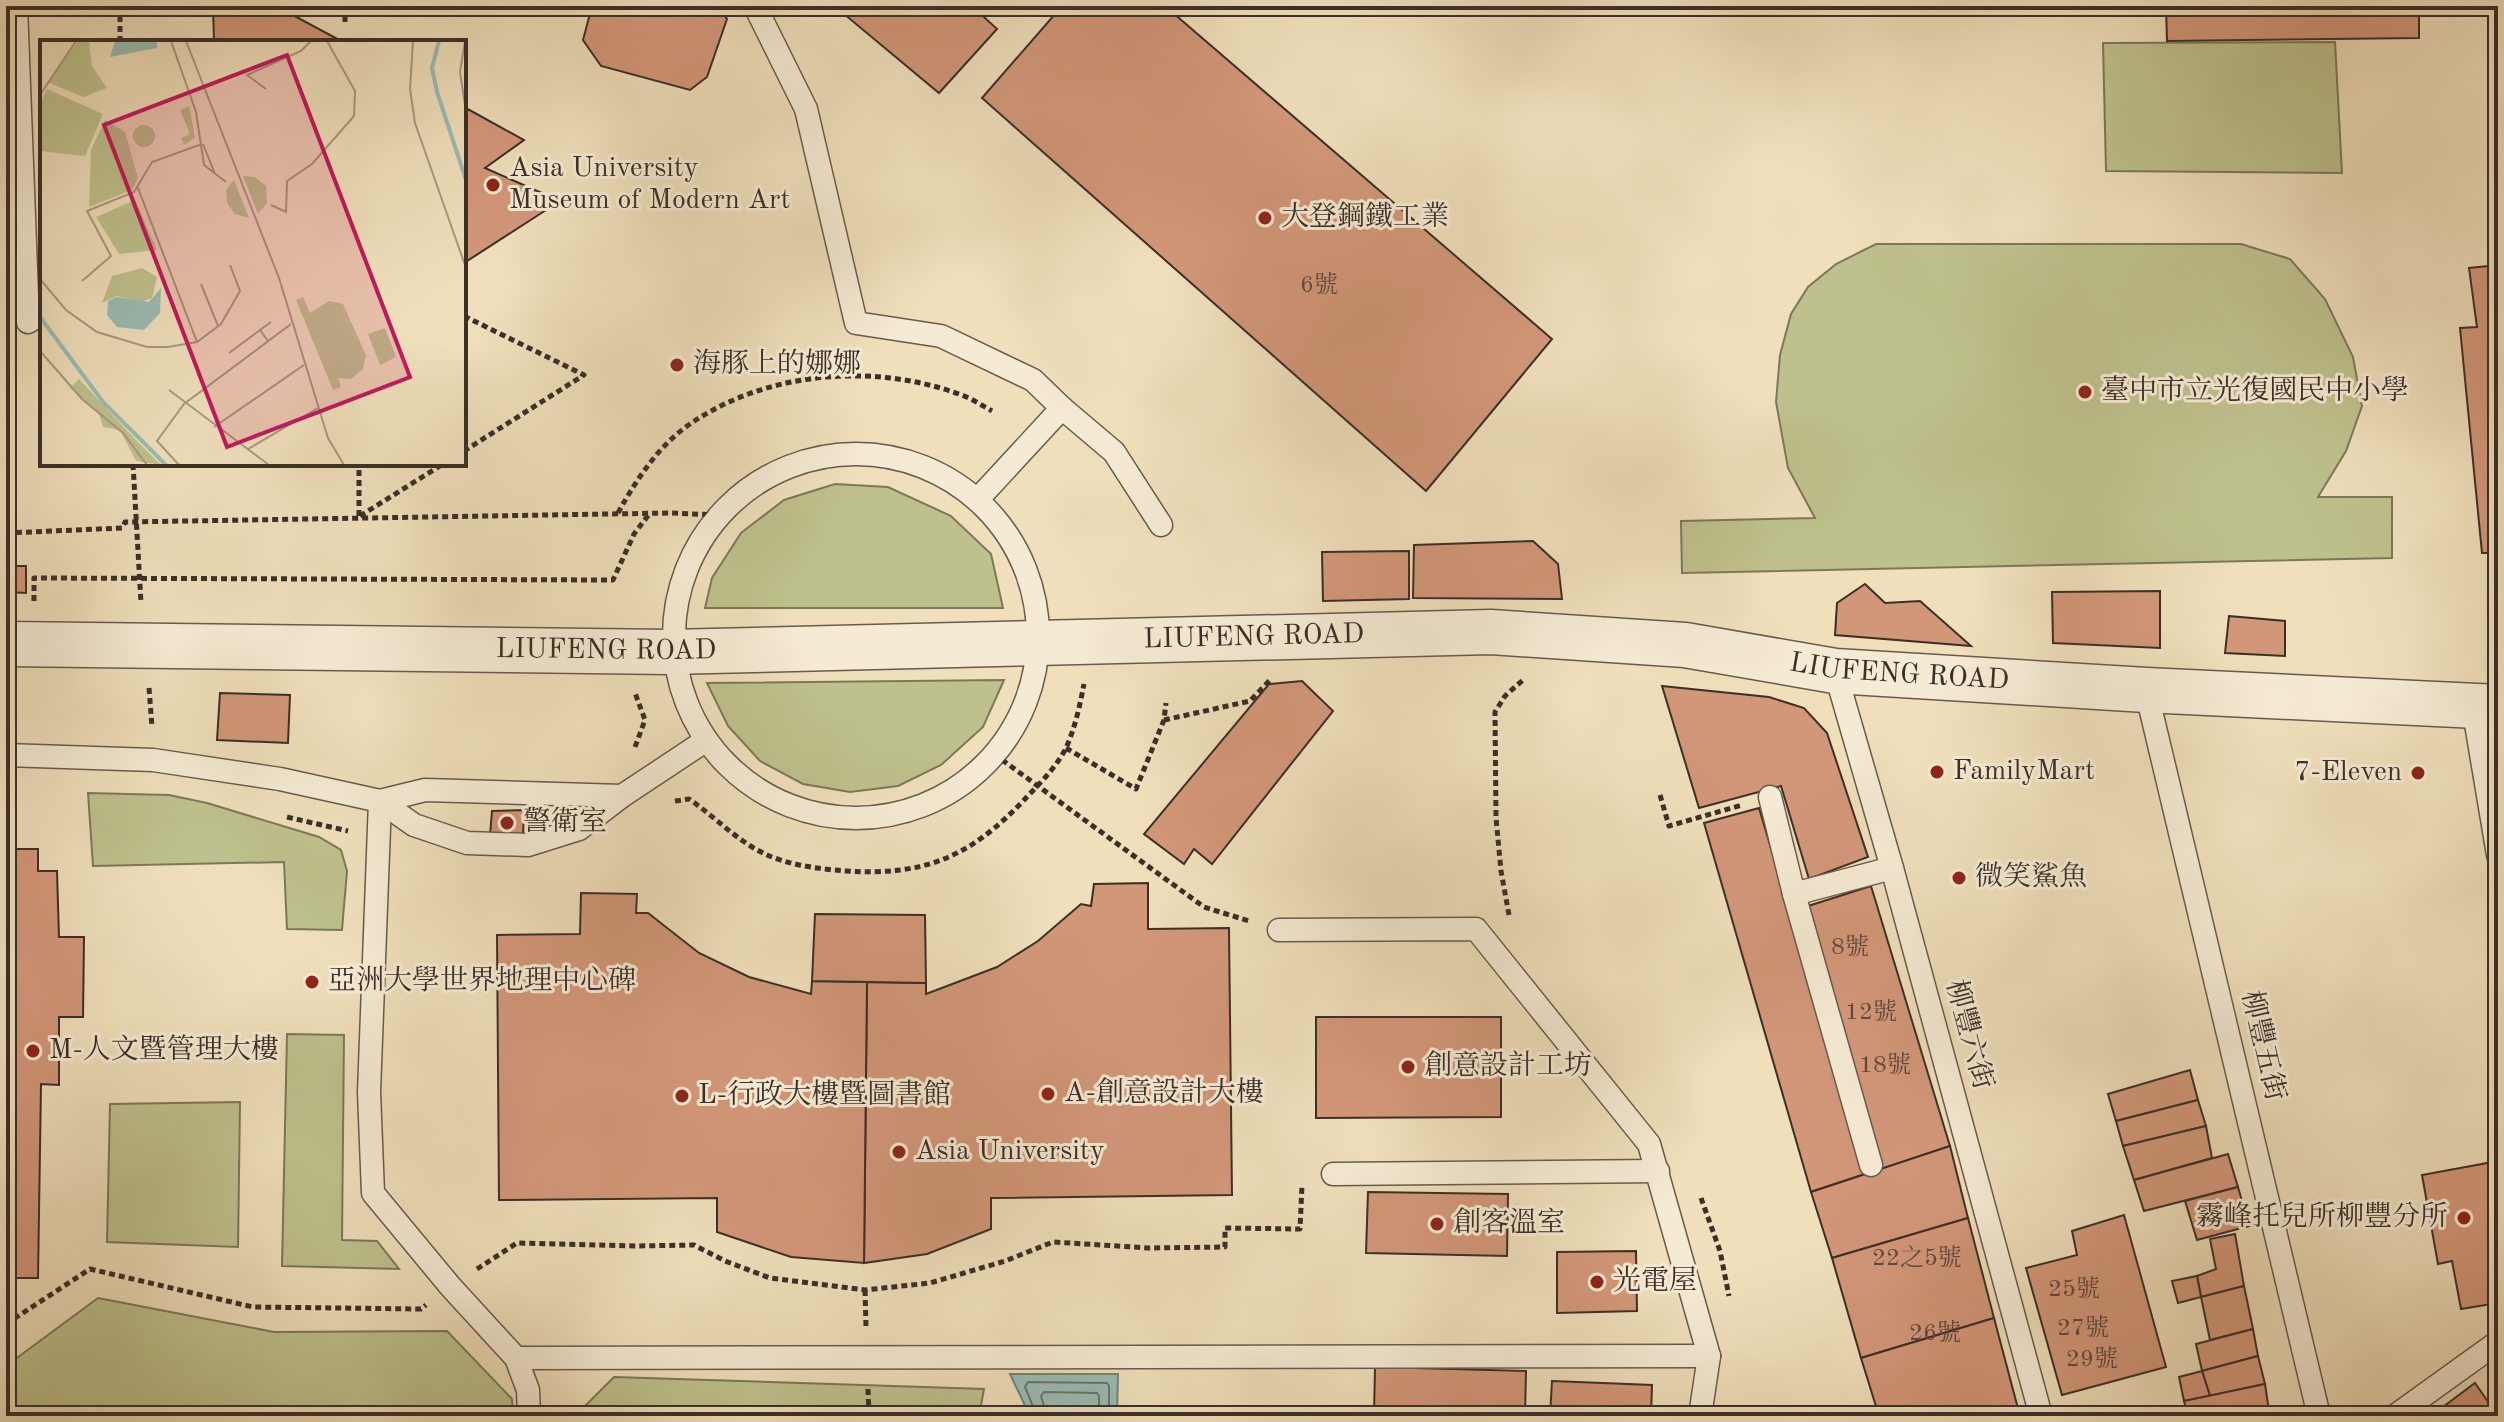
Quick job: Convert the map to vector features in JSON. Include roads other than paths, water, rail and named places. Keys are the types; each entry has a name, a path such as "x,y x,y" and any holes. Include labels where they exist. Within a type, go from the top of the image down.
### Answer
{"street":[{"name":"LIUFENG ROAD","path":"20,644 670,652 1491,632 1651,642 1835,671 2486,706"}],"lane":[{"path":"16,6 28,322 40,314"},
{"path":"755,6 806,109 856,323 941,336 1033,380 1114,452 1161,525"},
{"path":"978,499 1062,408"},
{"path":"861,453 923,465 952,479 978,499 1005,528 1024,564 1036,602 1039,643 1034,678 1022,712 980,770 952,792 920,807 885,817 850,819 814,814 780,803 750,785 723,762 705,741 687,705 670,652 684,575 699,543 719,515 742,493 769,475 829,455 861,453"},
{"name":"柳豐六街","path":"1835,671 1892,868 2041,1416"},
{"name":"柳豐五街","path":"2146,690 2319,1416"},
{"path":"2486,706 2498,855"},
{"path":"6,755 153,760 280,779 380,801 414,825 467,843 528,845 579,829 622,796 705,741"},
{"path":"380,801 425,790 622,796"},
{"path":"1770,797 1794,894 1871,1165"},
{"path":"380,801 369,1092 373,1193 450,1286 516,1358 528,1390 529,1416"},
{"path":"1794,894 1892,868"},
{"path":"1279,930 1476,929 1649,1144 1709,1356 1700,1416"},
{"path":"1333,1174 1658,1171"},
{"path":"2395,1416 2498,1342"},
{"path":"516,1358 1709,1356"}],"water":[{"path":"1010,1374 1118,1374 1117,1416 1030,1416"}],"place":[{"name":"Asia University Museum of Modern Art","path":"493,185"},
{"name":"大登鋼鐵工業","path":"1265,218"},
{"name":"海豚上的娜娜","path":"677,365"},
{"name":"臺中市立光復國民中小學","path":"2085,392"},
{"name":"FamilyMart","path":"1937,772"},
{"name":"7-Eleven","path":"2418,773"},
{"name":"警衛室","path":"507,823"},
{"name":"微笑鯊魚","path":"1959,878"},
{"name":"亞洲大學世界地理中心碑","path":"312,982"},
{"name":"M-人文暨管理大樓","path":"33,1051"},
{"name":"創意設計工坊","path":"1408,1067"},
{"name":"A-創意設計大樓","path":"1048,1094"},
{"name":"L-行政大樓暨圖書館","path":"682,1096"},
{"name":"Asia University","path":"899,1152"},
{"name":"霧峰托兒所柳豐分所","path":"2464,1218"},
{"name":"創客溫室","path":"1437,1224"},
{"name":"光電屋","path":"1597,1282"}]}
